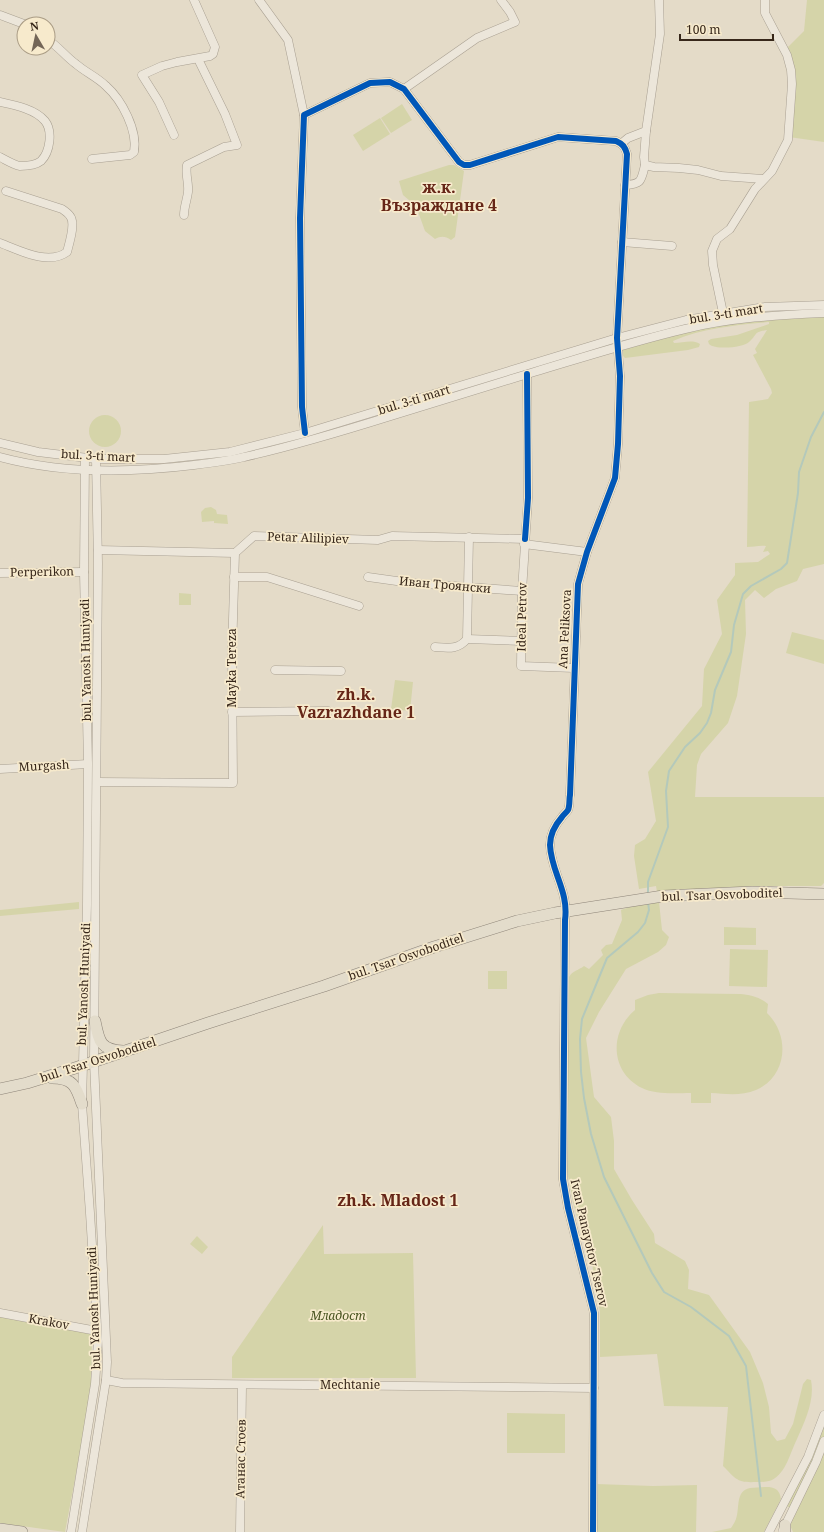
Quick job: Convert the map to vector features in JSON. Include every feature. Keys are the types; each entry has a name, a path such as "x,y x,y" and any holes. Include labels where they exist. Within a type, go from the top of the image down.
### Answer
{"main road":[{"name":"bul. Tsar Osvoboditel","path":"0,1089 82,1066 123,1051 324,986 517,921 640,899 689,894 752,892 824,894"},
{"path":"95,1021 102,1045 112,1050 123,1051"},
{"path":"43,1078 62,1078 68,1081 78,1091 82,1104"},
{"path":"0,1529 22,1532"}],"street":[{"path":"174,135 159,102 142,75 162,66 198,59 213,54 215,47 194,0"},
{"path":"259,0 288,40 304,115 300,218 303,360 302,407 305,433"},
{"path":"404,89 477,38 515,22 502,0"},
{"path":"625,185 640,182 646,165 644,157 646,131 660,34 659,0"},
{"path":"723,313 713,265 712,251 717,239 735,223 755,189 772,171 788,140 792,70 787,54 765,13 765,0"},
{"path":"0,14 16,21"},
{"path":"56,45 78,67 109,88 123,106 132,130 135,146 134,152 130,155 92,159"},
{"path":"184,215 184,205 188,191 187,165 224,147 237,145 225,114 198,59"},
{"path":"304,115 370,84 390,82 404,89 451,152 459,162 464,165 470,165 558,137 616,141 622,143 628,138 646,131"},
{"path":"0,102 16,105 34,112 45,121 49,129 50,137 45,155 40,162 31,165 19,166 0,157"},
{"name":"Ana Feliksova","path":"567,911 564,892 553,865 550,844 555,826 568,810 578,584 615,478 618,444 620,376 617,342 626,154 622,143"},
{"path":"646,165 654,167 698,170 721,176 763,179"},
{"path":"0,243 34,254 54,258 67,252 72,228 72,220 70,215 62,209 6,191"},
{"path":"622,242 672,246"},
{"name":"bul. 3-ti mart","path":"0,443 38,452 96,459 164,459 230,452 305,433 617,342 686,320 764,307 824,305"},
{"name":"bul. 3-ti mart","path":"0,457 19,462 85,470 119,472 162,469 242,458 303,443 528,374 617,342 714,324 790,315 824,313"},
{"name":"Ideal Petrov","path":"528,374 528,498 522,591 521,666 574,668"},
{"path":"19,462 23,449"},
{"name":"bul. Yanosh Huniyadi","path":"71,1532 95,1384 98,1331 82,1104 87,905 88,764 84,572 85,458"},
{"name":"bul. Yanosh Huniyadi","path":"82,1532 106,1380 106,1330 94,1062 98,550 96,459"},
{"name":"Petar Alilipiev","path":"235,553 254,536 378,540 392,536 469,537 525,542 588,552"},
{"path":"435,647 456,648 462,645 467,639 469,537"},
{"path":"98,550 235,553"},
{"name":"Mayka Tereza","path":"97,782 233,784 232,652 235,553"},
{"name":"Perperikon","path":"0,573 84,572"},
{"path":"234,577 267,577 359,606"},
{"name":"Иван Троянски","path":"368,577 411,583 522,591"},
{"path":"467,639 522,641"},
{"path":"275,670 341,671"},
{"path":"232,712 328,711"},
{"name":"Murgash","path":"0,768 88,764"},
{"name":"Ivan Panayotov Tserov","path":"567,911 565,920 563,1179 568,1208 594,1313 593,1532"},
{"name":"Krakov","path":"0,1313 98,1331"},
{"name":"Mechtanie","path":"106,1380 122,1383 242,1386 429,1385 594,1388"},
{"name":"Атанас Стоев","path":"240,1532 242,1386"},
{"path":"770,1532 808,1457 824,1415"},
{"path":"784,1530 816,1462 824,1441"}],"green space":[{"path":"807,0 824,0 824,142 789,137 791,89 784,51 804,31"},
{"path":"402,104 412,120 391,133 381,118"},
{"path":"380,118 390,134 363,151 353,135"},
{"path":"449,165 454,165 464,171 455,237 451,240 443,237 435,239 425,231 416,206 403,195 399,181"},
{"path":"824,315 824,564 803,569 797,581 776,589 764,598 755,590 745,600 746,634 737,696 728,723 701,754 697,765 695,797 824,797 824,883 821,886 763,886 657,892 656,886 639,889 634,856 635,845 645,839 656,821 648,772 702,706 704,669 722,634 717,600 735,575 735,563 758,562 770,554 768,551 763,552 766,546 747,547 749,402 768,399 772,393 753,355 757,353 755,349 767,330 758,333 749,342 741,346 723,348 712,346 708,341 711,339 737,335 769,324 769,322 708,330 673,341 674,343 691,341 700,344 699,347 688,350 625,358 623,356 623,350 626,347 692,330 766,319 796,319"},
{"path":"102,415 108,415 118,422 121,431 120,437 114,444 108,447 102,447 92,440 89,434 89,428 96,418"},
{"path":"211,507 216,510 217,514 227,515 228,524 214,523 214,521 202,522 201,512 205,508"},
{"path":"179,593 191,594 191,605 179,605"},
{"path":"792,632 824,640 824,664 786,653"},
{"path":"395,680 413,682 410,711 391,709"},
{"path":"79,902 79,909 0,916 0,910"},
{"path":"659,902 662,930 669,937 666,945 658,952 626,969 599,1012 586,1038 594,1097 611,1117 614,1141 614,1169 654,1234 655,1243 685,1261 689,1270 688,1289 709,1295 750,1352 763,1383 769,1407 771,1433 777,1441 785,1439 793,1424 803,1384 807,1379 811,1380 812,1395 803,1425 781,1473 769,1481 741,1481 734,1477 723,1466 728,1407 664,1406 657,1354 600,1357 600,1312 592,1257 590,1249 581,1231 573,1202 567,1171 569,977 584,966 589,969 603,955 601,950 606,945 612,944 622,920 621,910 635,905"},
{"path":"724,927 756,928 756,945 724,945"},
{"path":"730,949 768,950 767,987 729,986"},
{"path":"488,971 507,971 507,989 488,989"},
{"path":"659,993 740,994 755,997 768,1004 767,1013 779,1032 782,1043 780,1065 774,1075 767,1084 751,1092 734,1094 711,1093 711,1103 691,1103 691,1093 653,1092 642,1088 631,1081 619,1062 617,1040 627,1019 635,1010 635,1000"},
{"name":"Младост","path":"323,1225 324,1254 413,1253 416,1378 232,1378 232,1357"},
{"path":"197,1236 208,1247 202,1254 190,1244"},
{"path":"0,1316 92,1334 91,1394 65,1532 0,1523"},
{"path":"507,1413 565,1414 565,1453 507,1453"},
{"path":"824,1415 824,1532 793,1532 789,1523 793,1510 784,1504"},
{"path":"596,1484 653,1486 697,1485 696,1532 598,1532 596,1527"},
{"path":"770,1487 777,1490 780,1494 781,1499 764,1532 712,1532 731,1528 736,1519 740,1496 745,1490 750,1488"}],"waterway":[{"path":"648,894 648,882 668,827 666,791 669,771 685,747 700,733 707,723 711,713 715,690 731,652 734,625 743,594 751,586 781,569 787,563 798,493 799,472 811,437 824,412"},
{"path":"648,902 649,910 645,923 638,932 607,958 582,1019 580,1039 581,1072 584,1098 591,1134 604,1177 652,1273 664,1292 691,1307 729,1336 746,1366 761,1496"}],"cycle path":[{"path":"305,433 302,407 300,218 304,115 370,83 390,82 404,89 459,162 464,165 470,165 558,137 616,141 623,146 627,154 617,338 620,376 618,444 615,478 587,552 578,584 569,805 568,810 553,830 550,845 553,864 562,891 566,910 563,1179 568,1208 594,1313 593,1532"},
{"path":"525,539 528,498 527,374"}],"district":[{"name":"ж.к. Възраждане 4","path":"439,196"},
{"name":"zh.k. Vazrazhdane 1","path":"356,703"},
{"name":"zh.k. Mladost 1","path":"398,1200"}]}
